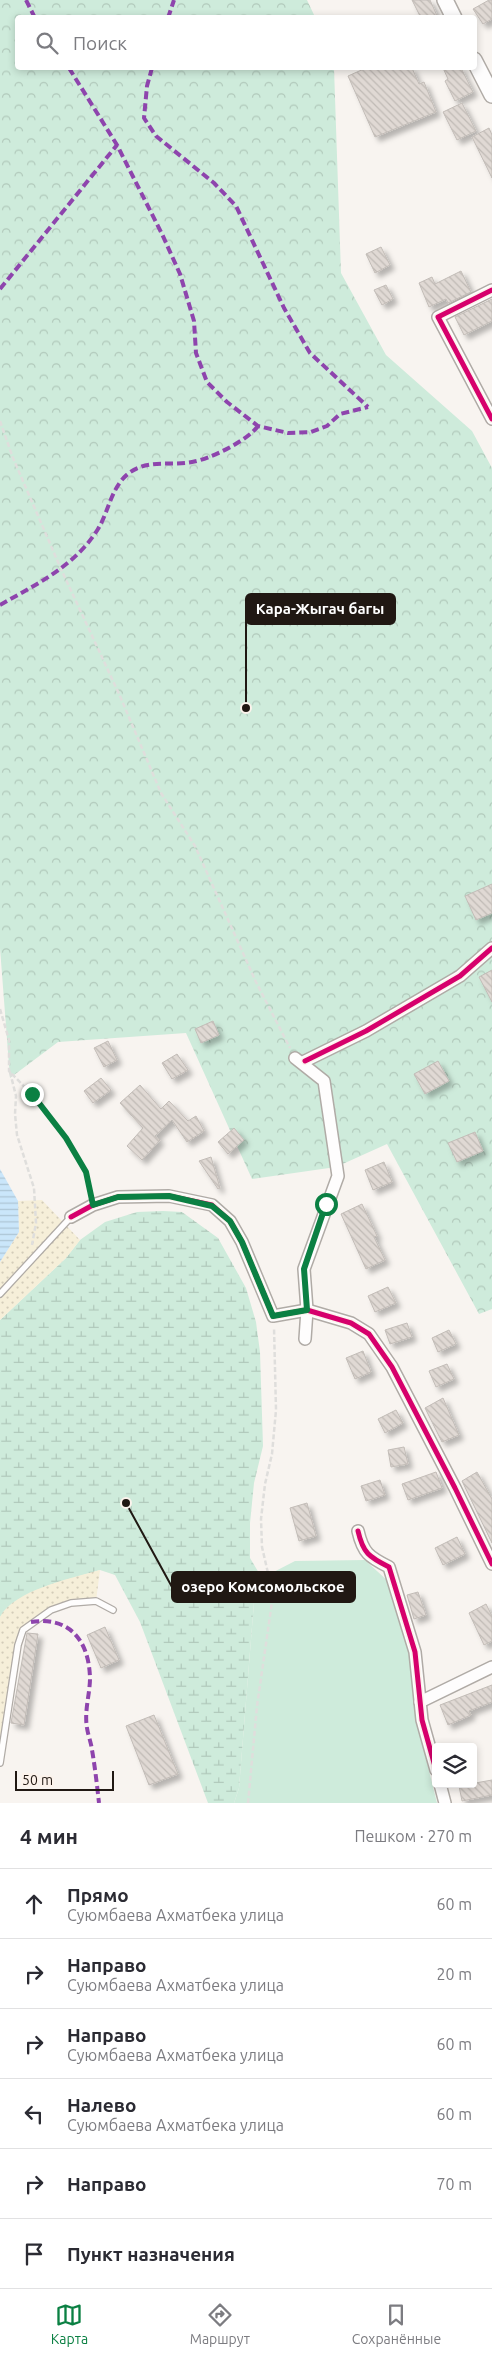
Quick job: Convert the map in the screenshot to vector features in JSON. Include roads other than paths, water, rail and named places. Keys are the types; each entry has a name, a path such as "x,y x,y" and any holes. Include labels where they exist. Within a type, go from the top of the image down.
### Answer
{"street":[{"path":"445,0 452,15"},
{"path":"477,66 492,95"},
{"path":"492,290 438,317 492,419"},
{"path":"305,1339 307,1310 304,1269 338,1176 324,1081 300,1059 366,1031 460,976 492,948"},
{"path":"71,1218 93,1205 118,1197 169,1196 212,1206 230,1221 242,1242 273,1316 307,1310 351,1323 369,1334 392,1367 492,1564"},
{"path":"358,1531 361,1542 369,1556 389,1567 414,1652 422,1720 432,1756"},
{"path":"420,1702 492,1667"},
{"path":"441,1788 445,1803"}],"lane":[{"path":"0,1294 71,1218"},
{"path":"0,1763 18,1645 23,1630 51,1610 71,1603 96,1602 113,1610"}],"water":[{"path":"0,1169 18,1201 19,1232 0,1262"}],"place":[{"name":"Кара-Жыгач багы","path":"246,708"},
{"name":"озеро Комсомольское","path":"126,1503"}]}
